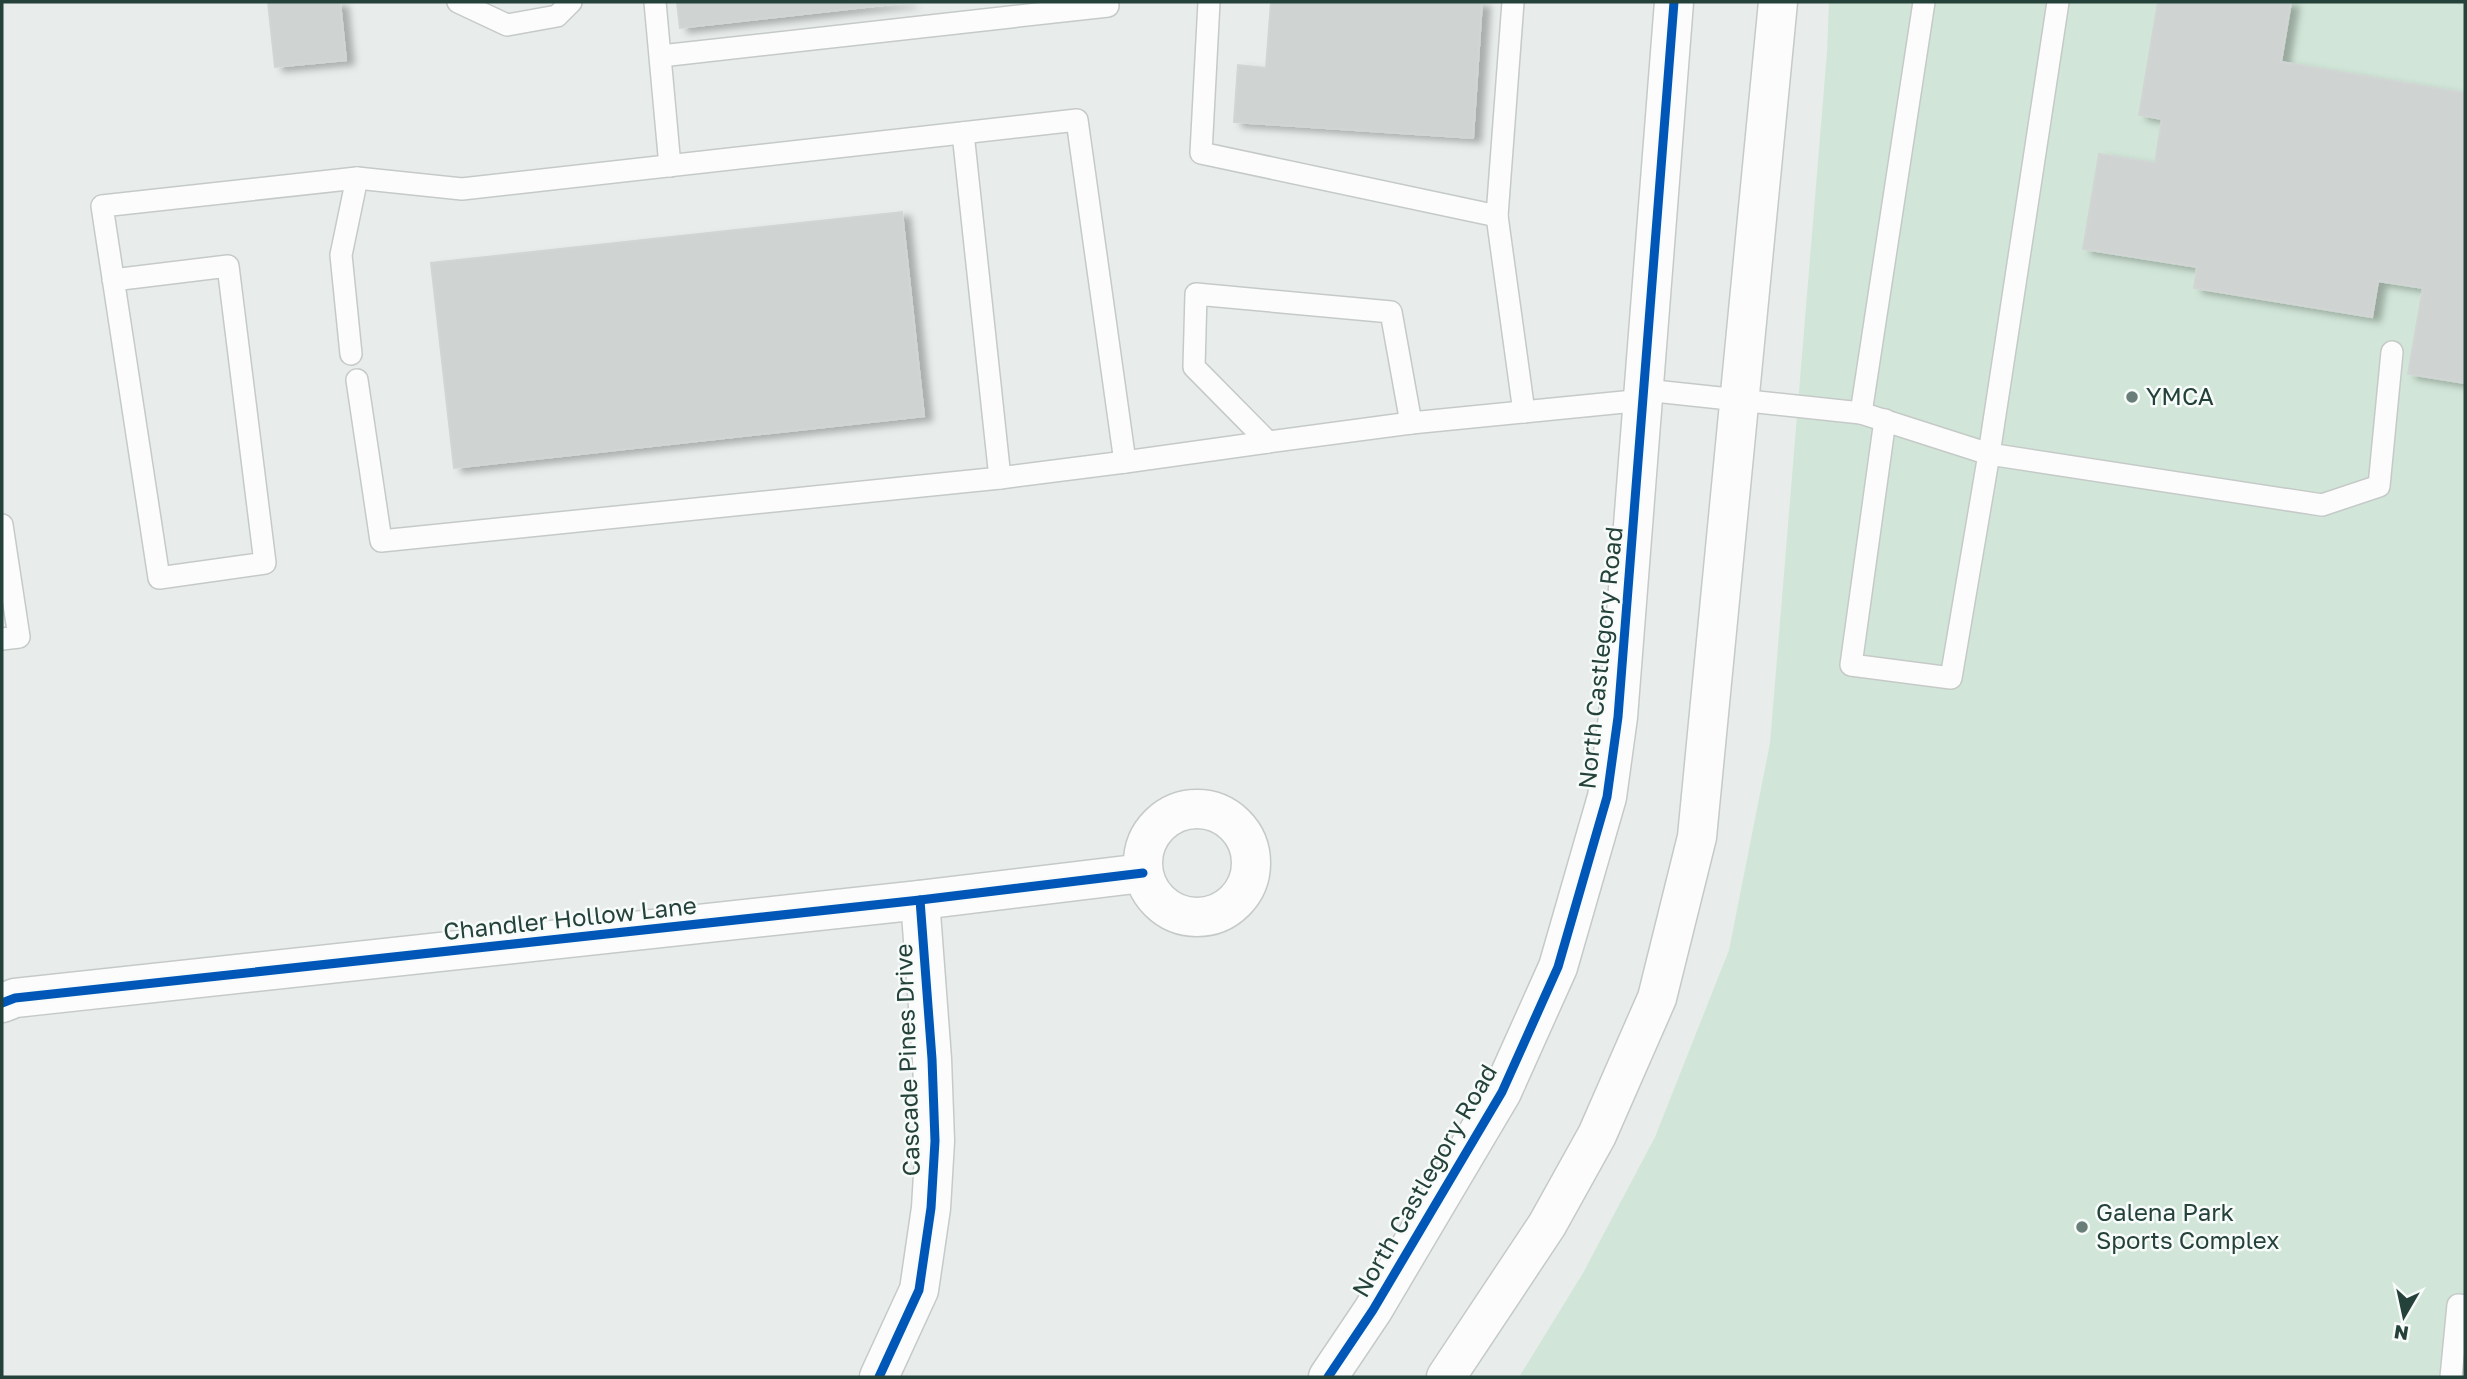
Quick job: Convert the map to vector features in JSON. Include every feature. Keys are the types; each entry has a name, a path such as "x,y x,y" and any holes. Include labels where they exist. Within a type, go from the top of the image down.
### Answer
{"street":[{"name":"North Castlegory Road","path":"1328,1377 1373,1310 1502,1091 1558,967 1607,797 1619,717 1674,2"},
{"path":"1446,1377 1547,1225 1597,1135 1657,998 1697,836 1778,2"},
{"name":"Chandler Hollow Lane","path":"2,1003 28,996 920,901 1143,873"},
{"name":"Cascade Pines Drive","path":"880,1377 919,1290 931,1208 935,1141 932,1059 920,901"}],"lane":[{"path":"458,2 507,25 557,16 570,2"},
{"path":"655,2 670,166"},
{"path":"1209,2 1201,153 1497,216"},
{"path":"1513,2 1497,216 1524,412"},
{"path":"1861,413 1924,2"},
{"path":"1885,421 1851,665 1951,678 1989,454 2058,2"},
{"path":"661,56 1108,6"},
{"path":"113,280 228,266 265,563 159,578 113,280 102,206 357,178 462,189 1077,120 1125,462"},
{"path":"963,133 1000,478"},
{"path":"351,354 341,254 357,178"},
{"path":"1268,442 1194,367 1196,294 1391,312 1411,424"},
{"path":"357,380 381,541 1000,478 1645,395 1738,399 1861,413 1989,454 2322,505 2379,486 2392,352"},
{"path":"2,525 19,637 2,639"},
{"path":"2451,1377 2458,1305 2465,1306"}],"green space":[{"name":"YMCA","path":"1829,2 2465,2 2465,1377 1519,1377 1583,1273 1655,1137 1729,950 1770,743"}],"building":[{"path":"268,2 340,2 346,60 275,67"},
{"path":"677,2 910,2 680,28"},
{"path":"1271,2 1482,2 1473,138 1234,122 1238,65 1266,68"},
{"path":"2158,2 2291,2 2281,62 2465,93 2465,383 2408,374 2423,288 2378,281 2372,317 2194,288 2197,267 2083,249 2099,154 2155,163 2162,119 2139,115"},
{"path":"902,212 924,416 454,468 431,263"}],"cycle path":[{"path":"1328,1377 1373,1310 1502,1092 1558,967 1607,797 1618,717 1674,2"},
{"path":"2,1003 15,998 920,900 1143,873"},
{"path":"879,1377 919,1290 931,1208 935,1141 920,900"}],"place":[{"name":"YMCA","path":"2132,397"},
{"name":"Galena Park Sports Complex","path":"2082,1227"}]}
